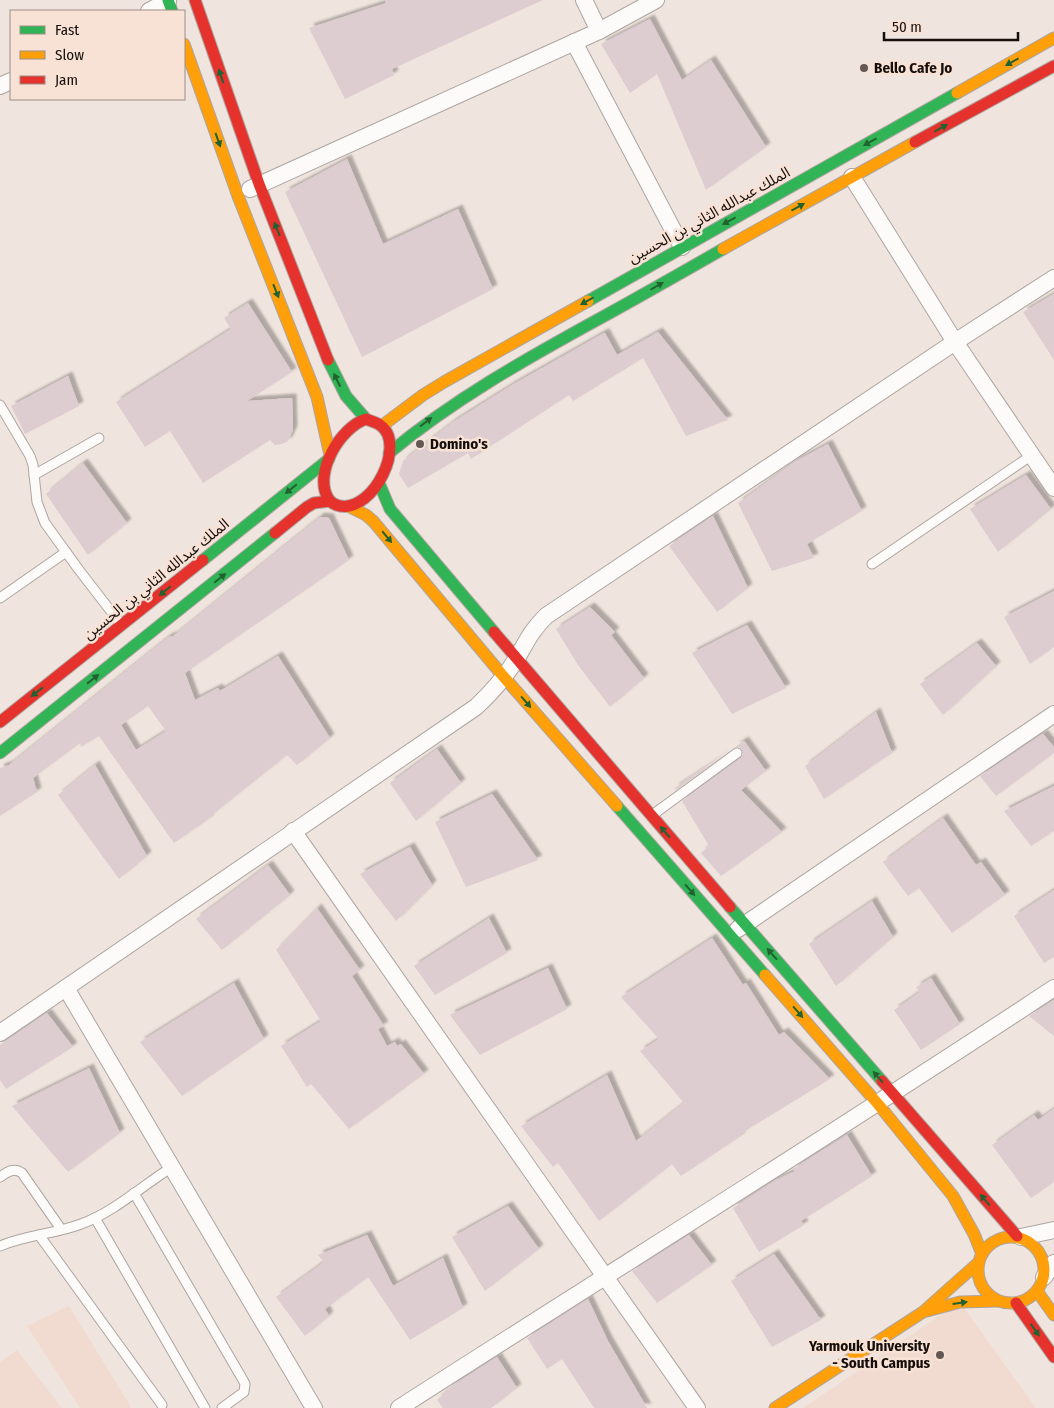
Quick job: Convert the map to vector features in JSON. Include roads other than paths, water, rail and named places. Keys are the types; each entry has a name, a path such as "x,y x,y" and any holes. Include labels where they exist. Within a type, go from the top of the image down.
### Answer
{"street":[{"path":"195,0 259,184 338,383 346,396 366,419"},
{"path":"584,0 599,31"},
{"path":"238,196 259,184 599,31 656,0"},
{"path":"152,10 169,4"},
{"name":"الملك عبدالله الثاني بن الحسين","path":"383,425 444,382 1054,38"},
{"path":"574,42 682,247"},
{"path":"185,47 238,196 316,397 322,416 330,457"},
{"path":"389,453 430,419 468,394 852,177 1054,66"},
{"path":"852,177 955,342 1054,488"},
{"path":"0,1033 476,707 486,698 503,676 516,659 534,628 546,616 955,342 1054,278"},
{"path":"366,419 375,420 383,425 388,433 389,453 388,464 380,483 365,499 350,507 342,508 330,501 327,495 326,477 330,457 335,445 349,428 357,422 366,419"},
{"name":"الملك عبدالله الثاني بن الحسين","path":"0,722 330,457"},
{"path":"380,483 390,509 516,659 746,923 892,1095 1019,1237 1032,1243 1040,1252 1044,1264 1041,1284 1054,1315"},
{"path":"0,753 307,507 314,503 330,501"},
{"path":"350,507 373,521 503,676 878,1104 953,1196 974,1234 980,1259 978,1275 982,1286 989,1295 999,1301"},
{"path":"729,934 1054,714"},
{"path":"293,831 697,1408"},
{"path":"66,988 314,1408"},
{"path":"399,1408 604,1276 878,1104 1054,988"},
{"path":"775,1408 923,1312 980,1259 988,1246 996,1240 1006,1236 1019,1237 1054,1230"},
{"path":"923,1312 960,1302 999,1301 1016,1303 1028,1299 1041,1284 1054,1263"},
{"path":"1016,1303 1054,1357"}],"lane":[{"path":"0,405 30,456 40,513 45,523 122,625"},
{"path":"34,475 99,438"},
{"path":"872,564 1032,456"},
{"path":"0,598 66,552"},
{"path":"651,816 737,753"},
{"path":"0,1246 80,1224 95,1218 172,1167"},
{"path":"0,1177 12,1170 19,1171 62,1229"},
{"path":"134,1193 244,1380 244,1392 222,1408"},
{"path":"95,1218 205,1408"},
{"path":"39,1235 162,1405"}],"place":[{"name":"Bello Cafe Jo","path":"864,68"},
{"name":"Domino's","path":"420,444"},
{"name":"Yarmouk University - South Campus","path":"940,1355"}]}
